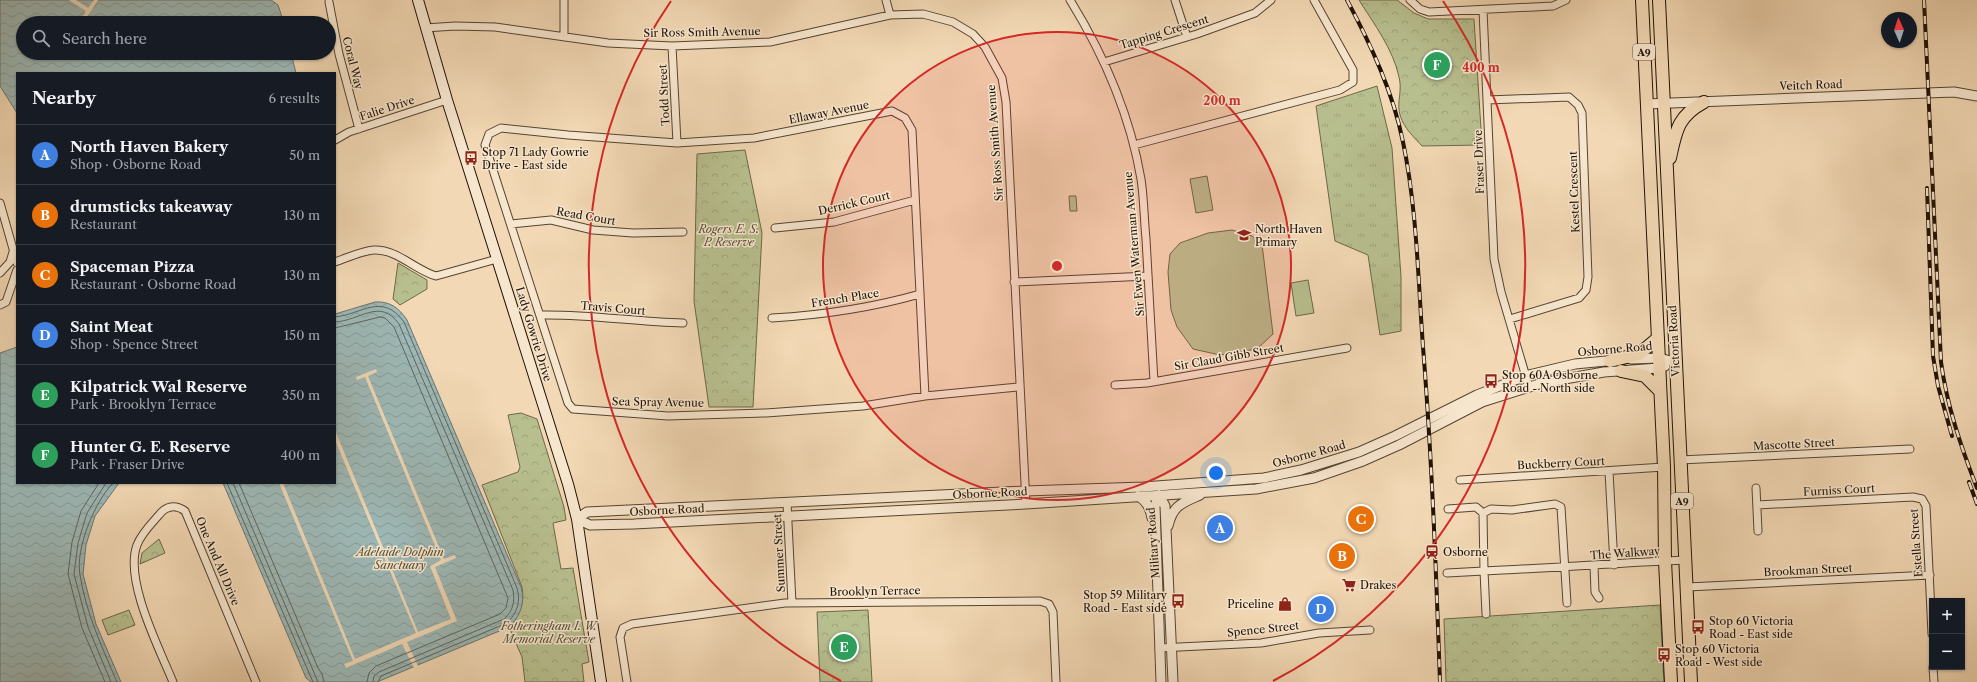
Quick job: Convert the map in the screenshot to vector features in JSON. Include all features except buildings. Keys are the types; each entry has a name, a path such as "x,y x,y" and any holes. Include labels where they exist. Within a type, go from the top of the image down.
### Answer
{"highway":[{"name":"Victoria Road","path":"1642,0 1664,467 1665,561 1671,682"},
{"name":"Victoria Road","path":"1659,0 1691,682"},
{"path":"1667,173 1676,131 1680,122 1691,109 1704,102"},
{"path":"1610,361 1639,354 1658,338"},
{"path":"1621,371 1644,376 1660,391"}],"main road":[{"name":"Lady Gowrie Drive","path":"418,0 447,100 568,484 577,519 601,682"}],"street":[{"path":"564,0 564,37"},
{"path":"886,0 890,15"},
{"name":"Sir Ewen Waterman Avenue","path":"1070,0 1087,27 1104,62 1126,117 1134,145 1141,180 1154,381"},
{"path":"1175,0 1187,37"},
{"name":"Tapping Crescent","path":"1104,62 1187,37 1255,13 1271,0"},
{"path":"1134,145 1340,90 1353,82 1353,70 1314,0"},
{"path":"1410,0 1420,9 1429,12 1553,6 1566,0"},
{"name":"Coral Way","path":"329,2 332,16"},
{"name":"Fraser Drive","path":"1483,10 1494,258 1529,387"},
{"name":"Sir Ross Smith Avenue","path":"425,28 455,26 495,27 608,43 672,46 770,42 890,15 923,14 953,22 973,34 985,47 1002,78 1006,102 1026,504"},
{"name":"Coral Way","path":"336,37 343,72 360,129"},
{"name":"Todd Street","path":"672,46 677,143"},
{"name":"Veitch Road","path":"1646,104 1954,92 1977,96"},
{"name":"Kestel Crescent","path":"1487,100 1569,97 1578,105 1582,113 1588,277 1586,290 1579,298 1510,319"},
{"name":"Falie Drive","path":"336,140 360,129 447,100"},
{"name":"Ellaway Avenue","path":"485,145 489,134 501,128 568,135 677,143 754,138 892,111 905,118 912,130 924,396"},
{"name":"Sea Spray Avenue","path":"485,145 541,315 568,403 572,409 668,416 759,413 863,406 924,396 1019,387"},
{"name":"Derrick Court","path":"775,228 834,222 915,200"},
{"path":"0,203 16,260"},
{"name":"Read Court","path":"511,224 551,220 593,230 633,233 682,232"},
{"path":"336,262 372,250 384,250 393,253 436,276 498,259"},
{"path":"0,273 10,262 13,252"},
{"path":"0,305 6,302 16,273"},
{"path":"1014,282 1148,276"},
{"name":"French Place","path":"772,318 828,314 870,307 920,294"},
{"name":"Travis Court","path":"541,315 566,315 640,322 683,323"},
{"name":"Sir Claud Gibb Street","path":"1115,385 1154,381 1347,348"},
{"name":"Osborne Road","path":"577,519 587,512 1025,491 1142,487 1264,478 1324,464 1395,436 1477,395 1525,376 1575,364 1610,361 1659,363 1675,362"},
{"name":"Osborne Road","path":"577,519 590,525 1026,504 1256,489 1314,478 1399,445 1482,402 1529,387 1575,376 1621,371 1659,363"},
{"name":"Mascotte Street","path":"1680,460 1910,449"},
{"path":"1301,470 1314,478 1324,464"},
{"name":"Buckberry Court","path":"1460,480 1664,467"},
{"path":"1608,471 1614,565"},
{"path":"1142,487 1159,495 1175,485"},
{"path":"1756,488 1758,531"},
{"path":"1166,535 1171,515 1174,510 1182,503 1207,492"},
{"name":"Military Road","path":"1159,495 1155,506 1161,682"},
{"name":"Military Road","path":"1159,495 1165,506 1173,682"},
{"path":"1138,496 1145,500 1148,505 1156,535"},
{"name":"Furniss Court","path":"1757,505 1913,497 1922,499"},
{"name":"Estella Street","path":"1922,499 1926,506 1931,598"},
{"name":"Summer Street","path":"788,503 792,603"},
{"path":"1483,512 1491,509 1512,510 1559,505 1562,511 1567,603"},
{"name":"One And All Drive","path":"172,682 142,605 134,575 134,558 137,545 142,536 163,510 172,506 179,507 185,511 256,682"},
{"path":"1448,509 1476,507 1483,512"},
{"path":"1483,512 1486,614"},
{"name":"The Walkway","path":"1447,573 1685,560"},
{"path":"1594,566 1595,592 1599,598"},
{"name":"Brookman Street","path":"1687,587 1930,575"},
{"name":"Brooklyn Terrace","path":"627,682 620,637 623,628 632,624 792,603 1046,601 1052,608 1053,612 1056,682"},
{"name":"Spence Street","path":"1159,648 1261,643 1320,633 1370,630"},
{"path":"1933,670 1934,682"}],"green space":[{"path":"1359,0 1397,0 1414,13 1428,19 1474,19 1482,145 1422,146 1413,136 1405,126 1400,114 1400,80 1396,67 1388,47"},
{"path":"1377,86 1392,148 1401,277 1401,331 1380,335 1368,255 1335,241 1316,106"},
{"name":"Rogers E. S. P. Reserve","path":"745,150 762,233 753,407 709,407 694,301 697,154"},
{"path":"1207,176 1213,210 1196,213 1190,179"},
{"path":"1069,196 1076,196 1077,211 1070,211"},
{"path":"1232,230 1252,236 1262,244 1273,334 1257,349 1220,355 1193,349 1177,327 1171,310 1168,272 1170,254 1180,243 1208,233"},
{"path":"398,263 427,280 427,289 400,305 393,299"},
{"path":"1308,280 1314,313 1296,316 1291,283"},
{"name":"Fotheringham I. W. Memorial Reserve","path":"521,413 537,419 564,507 566,520 553,523 561,569 573,568 589,662 582,664 584,682 525,682 522,657 509,627 513,623 521,608 523,598 522,587 482,485 518,472 520,467 508,415"},
{"path":"159,539 165,553 140,564 142,553"},
{"path":"1660,605 1664,682 1446,682 1444,619"},
{"path":"129,610 135,625 108,635 102,620"},
{"path":"868,610 872,682 820,682 817,612"}],"water":[{"path":"0,0 271,0 278,5 282,16 16,16 16,60 293,60 296,72 16,72 16,111 0,86"},
{"name":"Adelaide Dolphin Sanctuary","path":"375,302 380,302 394,306 407,320 521,587 522,593 521,608 509,627 377,682 311,682 306,678 223,484 336,484 336,314"},
{"path":"16,347 16,484 118,484 95,516 86,545 83,574 96,624 121,682 0,682 0,353"}],"pier":[{"path":"69,0 76,0 88,8 94,0 98,0 88,16 83,16 86,11"},
{"path":"376,369 377,372 368,376 444,559 455,555 456,558 435,567 457,621 407,642 418,666 414,668 402,644 346,668 344,664 353,661 279,484 283,484 355,659 416,633 336,442 336,432 418,632 451,619 430,566 441,560 365,377 357,380 356,377"}],"railway":[{"path":"1347,0 1373,52 1387,87 1399,123 1408,167 1414,218 1429,431 1440,682"},
{"path":"1924,0 1941,362 1955,426 1977,488"},
{"path":"1927,188 1933,356 1938,386 1952,436"},
{"path":"1969,482 1977,504"}],"place":[{"name":"Hunter G. E. Reserve","path":"1437,65"},
{"name":"Stop 71 Lady Gowrie Drive - East side","path":"471,158"},
{"name":"North Haven Primary","path":"1244,235"},
{"name":"Stop 60A Osborne Road - North side","path":"1491,381"},
{"name":"Spaceman Pizza","path":"1361,519"},
{"name":"North Haven Bakery","path":"1220,528"},
{"name":"Osborne","path":"1432,552"},
{"name":"drumsticks takeaway","path":"1342,556"},
{"name":"Drakes","path":"1349,585"},
{"name":"Stop 59 Military Road - East side","path":"1178,601"},
{"name":"Priceline","path":"1285,604"},
{"name":"Saint Meat","path":"1321,609"},
{"name":"Stop 60 Victoria Road - East side","path":"1698,627"},
{"name":"Kilpatrick Wal Reserve","path":"844,647"},
{"name":"Stop 60 Victoria Road - West side","path":"1664,655"}]}
